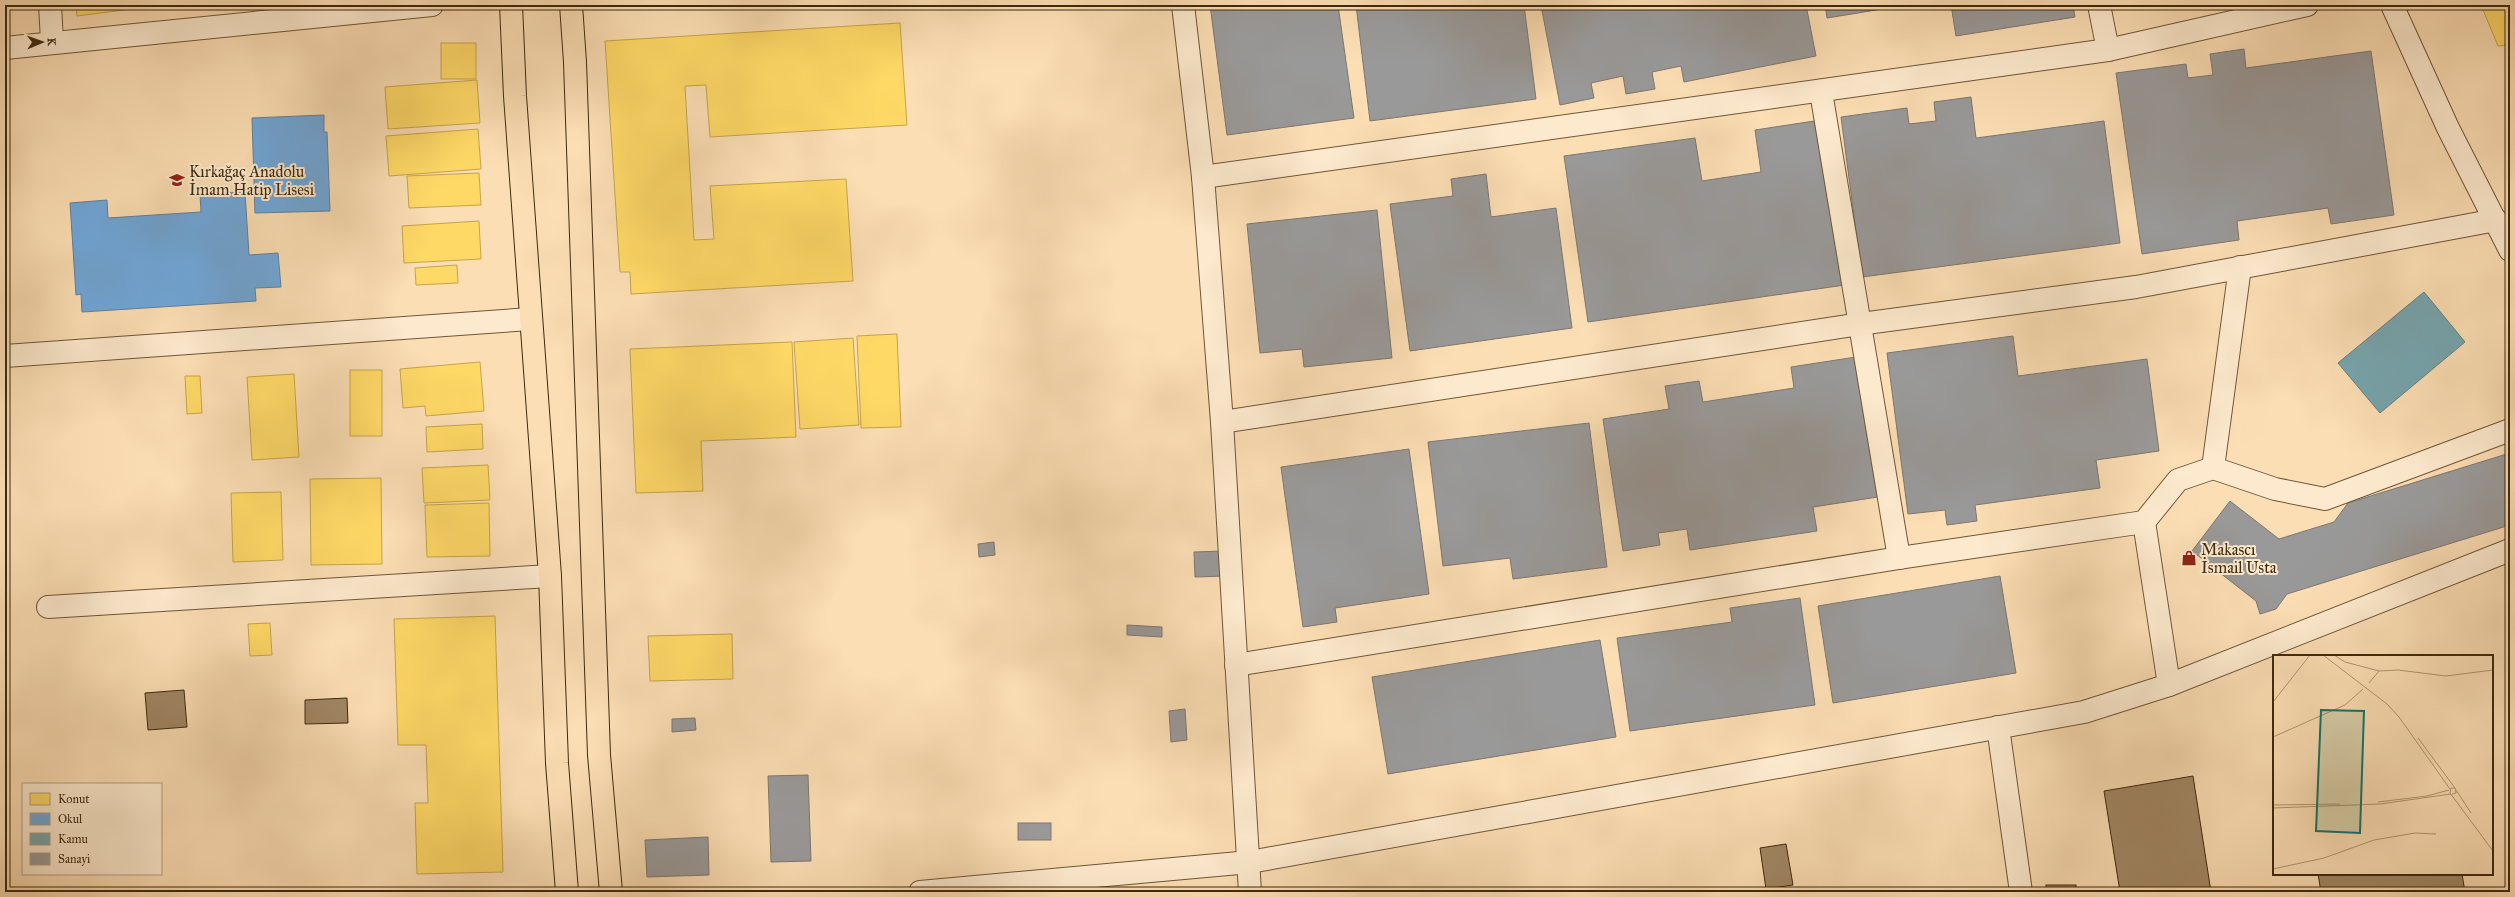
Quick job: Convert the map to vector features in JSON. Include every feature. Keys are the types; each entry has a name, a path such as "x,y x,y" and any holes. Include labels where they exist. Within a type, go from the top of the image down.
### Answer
{"main road":[{"path":"511,5 515,96 530,319 550,576 557,763 567,892"},
{"path":"571,5 575,70 599,755 611,892"}],"street":[{"path":"50,5 52,41"},
{"path":"5,48 52,41 432,5"},
{"path":"1183,5 1204,178 1222,422 1236,665 1250,862 1250,892"},
{"path":"2100,5 2108,50"},
{"path":"1204,178 1821,92 2108,50 2307,5"},
{"path":"2392,5 2448,128 2510,250"},
{"path":"1821,92 1899,558"},
{"path":"1222,422 1860,324 2136,287 2496,220"},
{"path":"2214,468 2240,267"},
{"path":"5,356 530,319"},
{"path":"1236,665 1899,558 2144,522 2178,480 2214,468 2275,489 2325,499 2510,430"},
{"path":"2144,522 2169,685"},
{"path":"920,892 1250,862 2084,712 2169,685 2510,550"},
{"path":"48,607 550,576"},
{"path":"1998,727 2016,873 2021,892"}],"building: Konut":[{"path":"76,5 155,5 155,6 77,16"},
{"path":"2481,5 2510,5 2510,45 2498,46"},
{"path":"900,23 907,125 710,137 706,85 685,86 694,240 714,239 710,186 846,179 853,281 631,294 630,272 620,272 605,41"},
{"path":"441,43 476,43 476,79 441,79"},
{"path":"477,80 480,123 388,129 385,87"},
{"path":"478,129 481,169 389,176 386,136"},
{"path":"479,173 481,205 409,208 407,176"},
{"path":"479,221 481,259 404,263 402,226"},
{"path":"457,265 458,283 416,285 415,268"},
{"path":"897,334 901,427 861,428 857,336"},
{"path":"853,338 859,425 800,429 794,342"},
{"path":"792,342 796,437 701,441 703,491 636,493 630,349"},
{"path":"480,362 484,411 426,416 425,406 403,408 400,369"},
{"path":"350,370 382,370 382,436 350,436"},
{"path":"294,374 299,457 252,460 247,377"},
{"path":"185,376 200,376 202,413 187,414"},
{"path":"482,424 483,449 427,452 426,427"},
{"path":"488,465 490,500 424,503 422,468"},
{"path":"381,478 382,564 311,565 310,479"},
{"path":"281,492 283,560 233,562 231,493"},
{"path":"489,503 490,556 427,557 425,505"},
{"path":"495,616 503,872 417,874 415,803 428,803 426,745 398,745 394,619"},
{"path":"270,623 272,655 250,656 248,624"},
{"path":"732,634 733,679 650,681 648,636"}],"building: Okul":[{"path":"324,115 324,132 327,132 330,211 255,213 252,118"},
{"path":"245,192 249,255 278,253 281,287 255,288 256,301 82,312 81,294 76,295 70,203 107,200 108,218 201,212 200,194"}],"building: Kamu":[{"path":"2424,292 2465,342 2380,413 2338,363"}],"building: Sanayi":[{"path":"1210,5 1338,5 1354,118 1227,135"},
{"path":"1356,5 1524,5 1536,99 1370,121"},
{"path":"1541,5 1806,5 1816,56 1684,82 1681,66 1652,72 1655,89 1626,94 1623,76 1591,83 1594,98 1560,105"},
{"path":"1825,5 1907,5 1827,18"},
{"path":"1951,5 2073,5 2075,17 1956,36"},
{"path":"2244,49 2246,68 2371,51 2394,215 2331,224 2328,208 2237,221 2239,240 2142,254 2116,73 2186,64 2188,78 2213,75 2210,54"},
{"path":"1971,97 1976,138 2104,121 2120,243 1862,277 1841,117 1907,108 1909,124 1936,121 1934,102"},
{"path":"1821,120 1845,285 1588,322 1564,156 1695,138 1702,181 1761,172 1755,130"},
{"path":"1486,174 1491,217 1556,208 1572,328 1410,351 1390,204 1453,196 1451,179"},
{"path":"1377,210 1392,358 1304,367 1302,349 1260,353 1247,224"},
{"path":"2013,336 2018,376 2147,359 2159,451 2096,460 2100,488 1975,505 1977,521 1947,525 1945,510 1908,514 1887,353"},
{"path":"1856,357 1878,497 1813,507 1817,531 1690,550 1687,529 1658,533 1660,545 1623,551 1603,419 1669,409 1665,386 1699,381 1703,402 1794,388 1791,367"},
{"path":"1589,423 1607,567 1513,579 1510,558 1443,566 1428,442"},
{"path":"1409,449 1429,594 1335,608 1337,622 1303,627 1281,467"},
{"path":"2510,453 2510,525 2287,594 2276,609 2260,614 2256,601 2192,551 2230,501 2279,539 2334,522 2348,503"},
{"path":"994,542 995,555 979,557 978,544"},
{"path":"1224,551 1225,576 1195,577 1194,552"},
{"path":"2000,576 2016,673 1833,703 1818,606"},
{"path":"1800,598 1815,705 1630,731 1617,638 1732,622 1730,608"},
{"path":"1127,625 1162,627 1162,637 1127,635"},
{"path":"1600,640 1616,737 1388,774 1372,677"},
{"path":"1185,709 1187,740 1171,742 1169,711"},
{"path":"695,718 696,730 672,732 672,719"},
{"path":"808,775 811,861 771,862 768,776"},
{"path":"1018,823 1051,823 1051,840 1018,840"},
{"path":"708,837 709,875 647,877 645,840"}],"building: Diğer":[{"path":"184,690 187,727 148,730 145,693"},
{"path":"347,698 348,723 305,724 305,700"},
{"path":"2193,776 2211,892 2120,892 2104,791"},
{"path":"1786,844 1793,885 1766,889 1760,848"},
{"path":"2318,875 2462,875 2465,892 2321,892"},
{"path":"2046,885 2076,885 2076,892 2046,892"}],"place":[{"name":"Kırkağaç Anadolu İmam Hatip Lisesi","path":"177,180"},
{"name":"Makascı İsmail Usta","path":"2189,558"}]}
